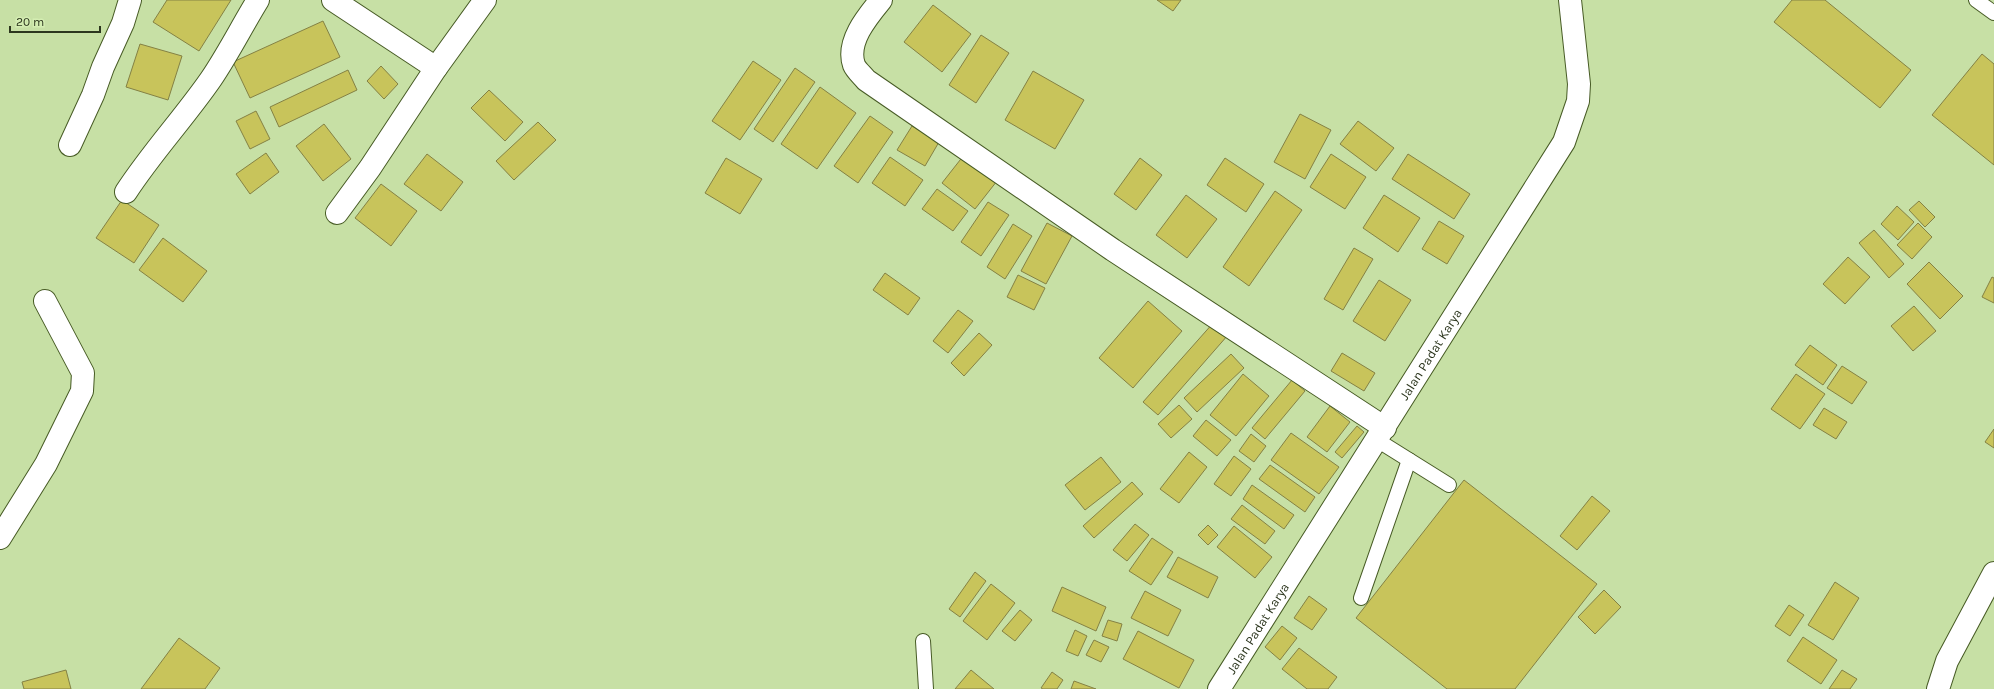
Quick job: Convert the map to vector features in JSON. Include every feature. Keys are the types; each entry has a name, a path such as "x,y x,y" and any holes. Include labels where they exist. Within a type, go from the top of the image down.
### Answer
{"street":[{"path":"70,145 93,95 103,67 123,22 130,0"},
{"path":"126,192 148,158 170,134 211,78 258,0"},
{"path":"333,0 436,68"},
{"path":"337,213 370,168 436,68 485,0"},
{"path":"881,0 868,16 852,47 854,66 866,80 1381,434"},
{"name":"Jalan Padat Karya","path":"1219,689 1564,142 1578,101 1579,84 1570,0"},
{"path":"0,538 46,464 82,391 84,383 83,373 78,361 45,301"},
{"path":"1938,689 1947,661 1994,574"}],"lane":[{"path":"1976,0 1994,13"},
{"path":"1381,434 1409,460 1449,485"},
{"path":"1361,598 1409,460"},
{"path":"923,641 926,689"}],"building":[{"path":"167,0 231,0 199,51 153,22"},
{"path":"1157,0 1181,0 1173,11"},
{"path":"1792,0 1825,0 1911,70 1880,108 1774,22"},
{"path":"933,5 971,34 942,72 904,42"},
{"path":"323,21 340,57 250,98 233,62"},
{"path":"981,35 1009,53 976,103 949,85"},
{"path":"140,44 182,56 168,100 126,87"},
{"path":"1982,54 1994,64 1994,165 1932,115"},
{"path":"753,61 781,80 740,140 712,121"},
{"path":"381,66 398,84 384,99 367,81"},
{"path":"795,68 815,82 773,142 754,129"},
{"path":"348,70 357,90 279,127 270,107"},
{"path":"1033,71 1084,100 1055,149 1005,120"},
{"path":"820,87 856,113 817,169 781,144"},
{"path":"489,90 523,122 505,141 471,108"},
{"path":"256,111 270,139 250,149 236,121"},
{"path":"1300,114 1331,130 1305,179 1274,162"},
{"path":"870,116 893,132 858,183 834,166"},
{"path":"1358,121 1394,148 1376,171 1340,144"},
{"path":"538,122 556,140 514,180 496,161"},
{"path":"324,124 351,159 323,181 296,146"},
{"path":"912,126 939,142 925,166 897,150"},
{"path":"266,153 279,172 250,194 236,174"},
{"path":"427,154 463,182 441,211 404,184"},
{"path":"1331,154 1366,177 1345,209 1310,187"},
{"path":"1408,154 1470,194 1454,219 1392,179"},
{"path":"964,155 997,181 975,209 942,183"},
{"path":"890,157 923,180 905,206 872,183"},
{"path":"726,158 762,179 740,214 705,193"},
{"path":"1140,158 1162,175 1136,210 1114,194"},
{"path":"1225,158 1264,184 1246,212 1207,185"},
{"path":"381,184 417,211 391,246 355,218"},
{"path":"937,189 968,211 953,231 922,209"},
{"path":"1275,191 1302,210 1249,286 1223,267"},
{"path":"1186,195 1217,219 1187,258 1156,235"},
{"path":"1384,195 1420,218 1398,252 1363,228"},
{"path":"122,200 159,225 134,263 96,238"},
{"path":"1919,201 1935,217 1925,227 1909,210"},
{"path":"988,202 1009,215 981,256 961,242"},
{"path":"1897,206 1914,222 1898,240 1881,224"},
{"path":"1439,221 1464,236 1447,264 1422,249"},
{"path":"1047,223 1072,236 1046,284 1021,271"},
{"path":"1918,223 1932,237 1912,259 1897,245"},
{"path":"1013,224 1032,236 1005,279 987,267"},
{"path":"1874,230 1904,264 1889,278 1859,243"},
{"path":"163,238 207,271 183,302 139,270"},
{"path":"1354,248 1373,259 1343,310 1324,299"},
{"path":"1848,257 1870,277 1845,304 1823,284"},
{"path":"1929,262 1963,296 1940,319 1907,284"},
{"path":"885,273 920,298 908,315 873,290"},
{"path":"1018,275 1045,288 1034,310 1007,297"},
{"path":"1992,277 1994,278 1994,303 1982,297"},
{"path":"1379,280 1411,300 1385,341 1353,321"},
{"path":"1148,301 1182,331 1133,388 1099,358"},
{"path":"1914,306 1936,331 1913,351 1891,326"},
{"path":"958,310 973,321 948,353 933,341"},
{"path":"1214,322 1228,335 1158,415 1143,402"},
{"path":"979,333 992,345 964,376 951,363"},
{"path":"1810,345 1837,365 1823,385 1795,365"},
{"path":"1342,353 1375,373 1364,391 1331,371"},
{"path":"1231,354 1244,368 1197,412 1184,398"},
{"path":"1842,366 1867,382 1852,404 1827,388"},
{"path":"1243,374 1269,396 1236,436 1210,415"},
{"path":"1796,374 1825,394 1800,429 1771,409"},
{"path":"1292,380 1305,391 1265,439 1252,428"},
{"path":"1179,405 1192,419 1171,438 1158,424"},
{"path":"1330,406 1350,422 1327,452 1307,437"},
{"path":"1824,408 1847,422 1836,439 1813,425"},
{"path":"1206,420 1231,440 1217,456 1193,436"},
{"path":"1357,426 1364,432 1342,458 1335,452"},
{"path":"1994,429 1994,448 1985,442"},
{"path":"1291,433 1339,467 1319,494 1271,460"},
{"path":"1251,434 1266,446 1254,462 1239,451"},
{"path":"1189,452 1207,467 1179,503 1160,489"},
{"path":"1234,456 1251,469 1231,496 1214,484"},
{"path":"1101,457 1121,482 1085,510 1065,485"},
{"path":"1270,465 1315,497 1305,512 1259,479"},
{"path":"1464,480 1597,584 1515,689 1447,689 1356,618"},
{"path":"1132,482 1143,494 1094,538 1083,526"},
{"path":"1252,485 1294,515 1284,529 1243,499"},
{"path":"1592,496 1610,511 1577,550 1560,536"},
{"path":"1242,505 1275,531 1265,544 1231,519"},
{"path":"1135,524 1149,535 1127,561 1113,550"},
{"path":"1208,525 1218,535 1208,545 1198,535"},
{"path":"1234,526 1272,557 1255,578 1217,547"},
{"path":"1152,538 1173,552 1151,585 1129,571"},
{"path":"1178,557 1218,577 1208,598 1167,577"},
{"path":"975,572 986,581 960,617 949,609"},
{"path":"1835,582 1859,598 1833,640 1808,625"},
{"path":"991,584 1015,603 987,640 963,621"},
{"path":"1062,587 1106,607 1096,631 1052,611"},
{"path":"1604,590 1621,607 1595,634 1578,617"},
{"path":"1145,591 1181,610 1168,636 1131,618"},
{"path":"1309,596 1327,609 1312,630 1294,618"},
{"path":"1789,605 1804,615 1790,636 1775,626"},
{"path":"1020,610 1032,620 1015,641 1002,631"},
{"path":"1108,620 1122,624 1117,641 1102,636"},
{"path":"1282,626 1297,638 1280,660 1265,647"},
{"path":"1075,630 1087,636 1078,656 1066,651"},
{"path":"1138,631 1194,660 1179,688 1123,659"},
{"path":"1803,637 1837,660 1821,684 1787,661"},
{"path":"179,638 220,668 205,689 141,689"},
{"path":"1094,640 1109,647 1101,662 1086,655"},
{"path":"1299,648 1337,677 1328,689 1307,689 1282,669"},
{"path":"66,670 71,689 24,689 22,682"},
{"path":"971,670 994,689 955,689"},
{"path":"1842,670 1857,679 1850,689 1829,689"},
{"path":"1052,672 1063,680 1057,689 1041,688"},
{"path":"1074,681 1096,689 1071,689"}]}
